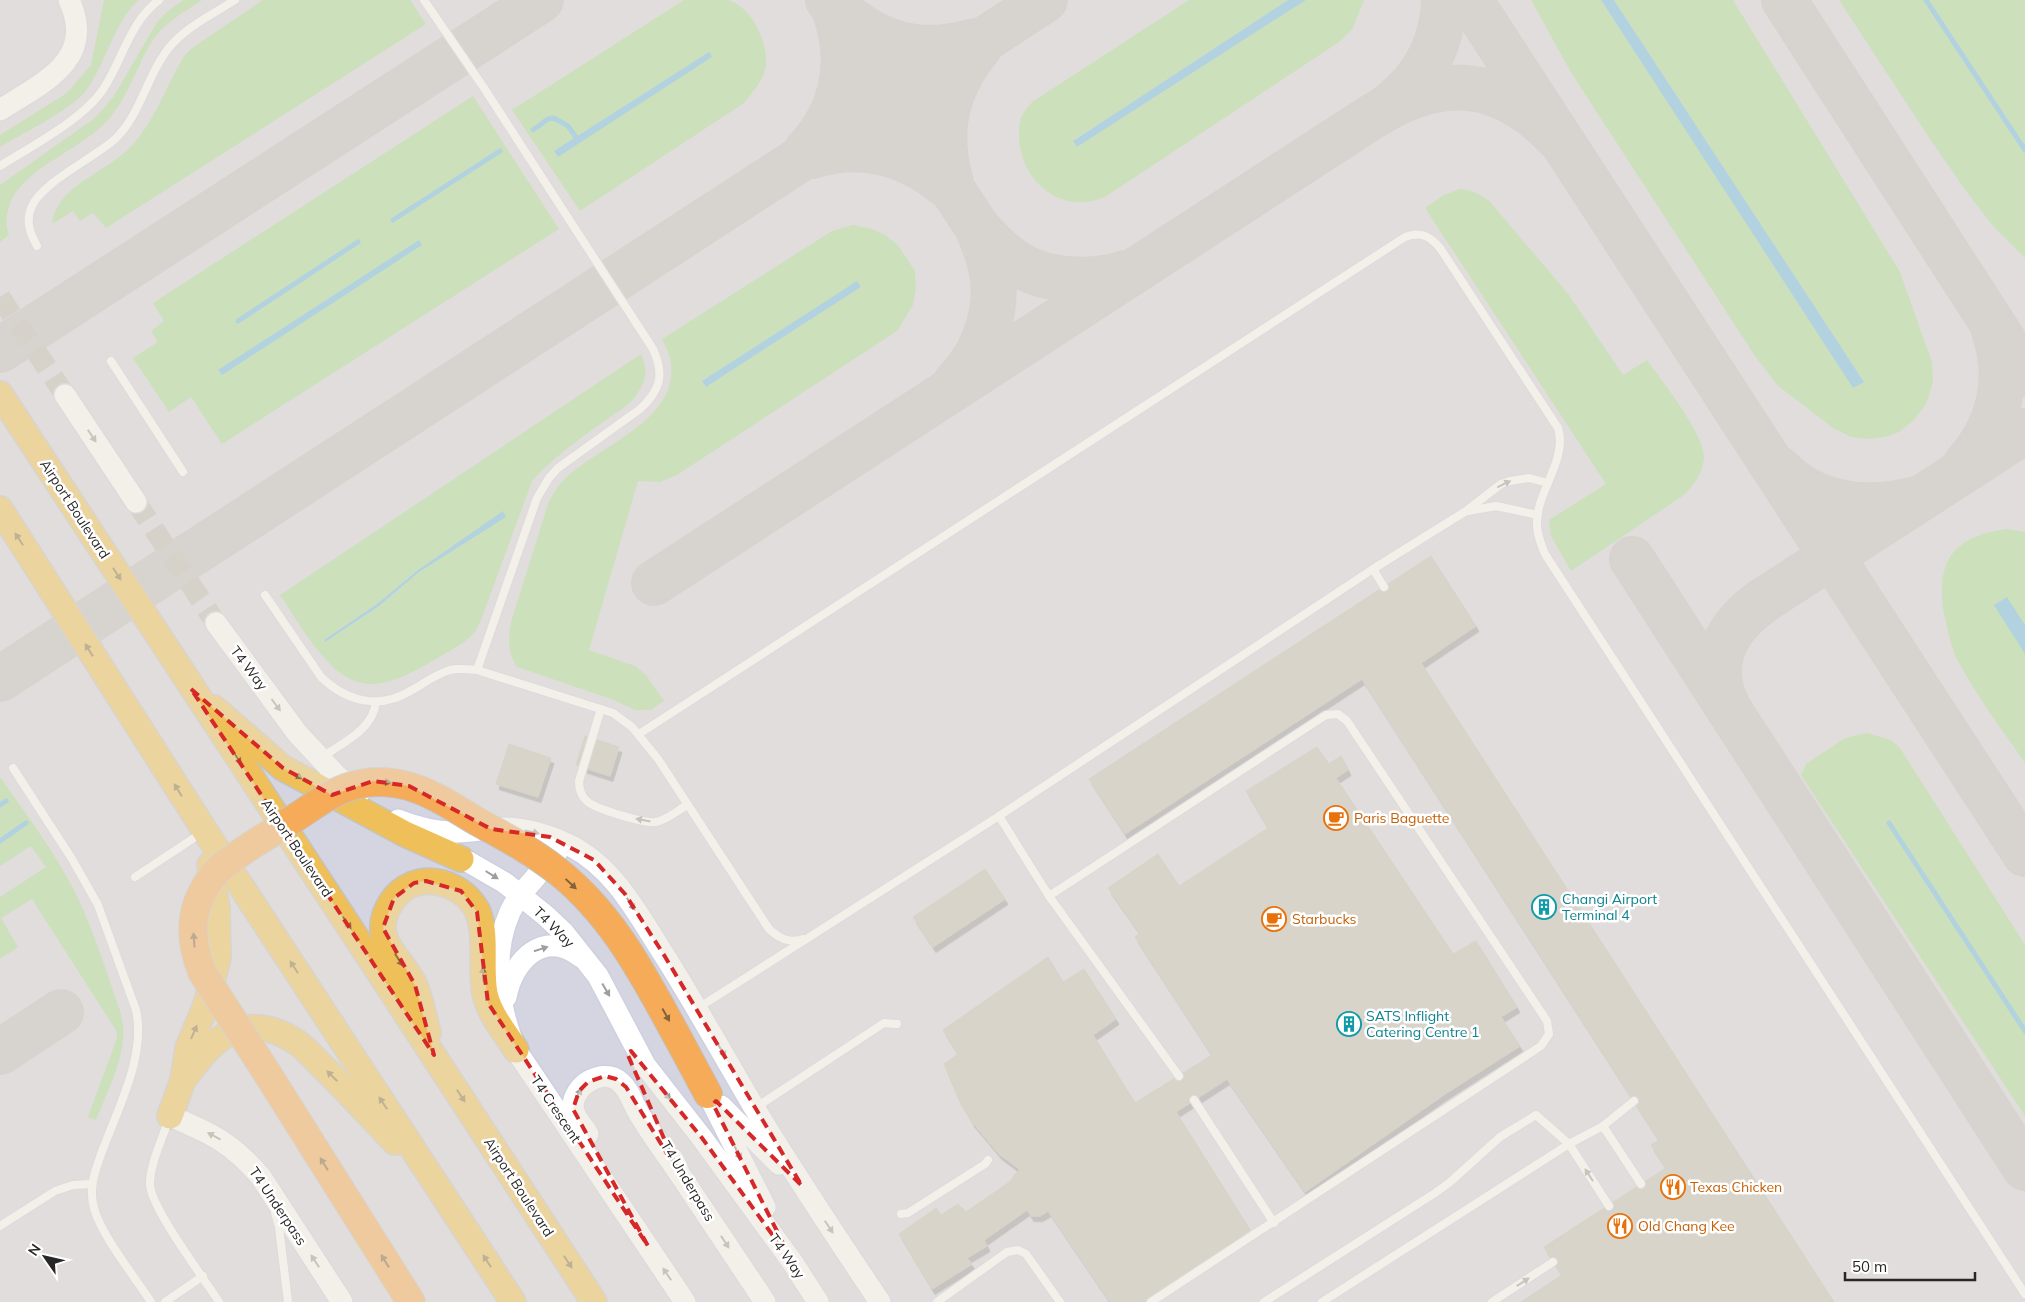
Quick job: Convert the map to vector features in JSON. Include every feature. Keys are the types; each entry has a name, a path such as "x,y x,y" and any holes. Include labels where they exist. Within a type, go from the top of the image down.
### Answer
{"highway":[{"name":"Airport Boulevard","path":"0,394 191,689 434,1055 594,1302"},
{"path":"0,509 205,831 513,1302"},
{"path":"191,689 283,768 405,834 461,859"},
{"path":"411,1302 202,972 192,937 198,902 217,872 234,858 330,796 351,786 374,781 409,786 427,793 516,844 556,870 590,902 625,944 640,968 708,1094"},
{"path":"170,1116 183,1080 188,1048 206,1005 218,958 217,909 205,831"},
{"path":"434,1055 414,985 385,938 383,928 384,918 394,898 402,890 414,883 426,881 439,882 461,891 477,912 482,941 483,981 488,1003 516,1050"},
{"path":"183,1080 205,1052 233,1031 255,1028 278,1032 295,1040 314,1058 438,1188"}],"main road":[{"path":"1,102 43,68 59,49 63,41 64,25 59,8 54,0"},
{"path":"1,102 52,77 70,57 75,45 76,24 69,0"},
{"path":"65,395 136,502"},
{"name":"T4 Way","path":"216,623 297,733 320,759 354,790 461,859 505,883 564,933 598,976 645,1065 702,1138 818,1302"},
{"path":"398,820 416,827 436,831 455,832 506,828 530,832 550,837 594,860 625,894 698,1009 754,1108 802,1186 880,1302"},
{"name":"T4 Crescent","path":"572,847 562,848 554,854 520,896 504,928 499,965 504,1017 516,1050 685,1302"},
{"path":"504,1017 506,995 515,969 532,951 545,946 557,945 573,951 585,960"},
{"name":"T4 Underpass","path":"623,1022 643,1094 654,1122 679,1172 765,1302"},
{"path":"648,1246 600,1152 575,1116 574,1103 583,1086 594,1079 605,1076 622,1083 639,1114 679,1172"},
{"path":"708,1094 802,1186"},
{"path":"708,1094 792,1263"},
{"name":"T4 Underpass","path":"170,1116 227,1143 251,1166 269,1190 342,1302"}],"lane":[{"path":"0,166 85,110 95,100 112,73 136,26 145,12 159,0"},
{"path":"37,246 31,236 28,220 32,206 37,198 50,186 108,144 125,127 135,112 162,58 176,39 235,0"},
{"path":"424,0 484,88 653,349 658,360 660,375 651,399 558,468 542,488 477,670"},
{"path":"639,734 1388,247 1413,234 1428,236 1440,248 1558,428 1560,443 1538,515 1539,540 1563,582 2025,1294"},
{"path":"112,362 183,472"},
{"path":"698,1009 999,816 1373,569 1466,511 1491,491 1510,480 1528,478 1548,483"},
{"path":"1466,511 1496,506 1538,515"},
{"path":"1373,569 1384,587"},
{"path":"265,595 320,677 331,687 349,697 376,702 397,698 441,673 458,669 477,670 601,709 624,720 639,734 658,759 769,929 788,941 799,941 812,936"},
{"path":"320,759 363,728 373,715 376,702"},
{"path":"601,709 579,781 582,797 593,806 643,821 654,822 663,820 687,805"},
{"path":"1049,896 1326,715 1338,714 1347,721 1547,1021 1549,1034 1541,1046 1151,1302"},
{"path":"13,768 72,859 98,905 140,1024 136,1055 92,1184 91,1194 99,1222 151,1302"},
{"path":"999,816 1049,896 1179,1076"},
{"path":"135,877 205,831"},
{"path":"754,1108 884,1023 897,1024"},
{"path":"1194,1100 1274,1223"},
{"path":"1322,1302 1568,1144 1603,1126 1634,1101"},
{"path":"1264,1302 1435,1193 1500,1137 1536,1115 1568,1144 1609,1206"},
{"path":"170,1116 151,1176 152,1195 162,1215 219,1302"},
{"path":"1603,1126 1641,1184"},
{"path":"901,1214 908,1213 985,1164 988,1160"},
{"path":"0,1226 55,1191 73,1185 92,1184"},
{"path":"269,1190 278,1228 288,1302"},
{"path":"937,1302 1008,1252 1018,1250 1026,1254 1060,1302"},
{"path":"1492,1302 1553,1262"},
{"path":"165,1302 203,1276"}],"highlighted area":[{"path":"191,689 283,768 332,795 373,781 409,786 491,829 550,837 594,860 625,894 664,955 802,1186 716,1101 713,1104 793,1263 702,1138 631,1051 627,1053 679,1173 626,1087 616,1079 605,1076 588,1082 579,1091 573,1109 648,1246 488,1003 477,912 461,891 426,881 414,883 394,898 383,928 415,985 434,1055"}],"shaded area":[{"path":"0,0 2025,0 2025,1302 0,1302"}],"green space":[{"path":"104,0 139,0 130,9 116,32 92,82 77,100 56,115 0,147 0,135 67,93 91,65"},
{"path":"184,0 202,0 171,21 155,37 126,94 103,125 93,134 35,173 16,192 10,202 7,213 9,235 0,242 0,185 95,118 114,96 157,22 169,10"},
{"path":"263,0 410,0 426,24 106,228 93,213 80,221 73,211 52,224 55,211 70,191 114,161 134,143 151,119 185,55 192,48"},
{"path":"684,0 727,0 736,4 752,18 758,28 765,50 764,75 744,103 580,211 512,110","holes":["709,52 557,156 555,151"]},
{"path":"1189,0 1288,0 1074,140 1077,147 1306,0 1364,0 1353,28 1339,42 1105,197 1097,200 1074,202 1052,195 1028,171 1020,149 1020,125 1026,110 1032,102"},
{"path":"1531,0 1601,0 1854,388 1863,381 1614,0 1733,0 1900,272 1932,362 1933,382 1926,404 1914,420 1899,432 1885,437 1869,439 1851,437 1833,428 1777,385 1755,356 1572,74"},
{"path":"1839,0 2025,0 2025,258 1993,226 1966,191"},
{"path":"473,96 559,229 222,444 191,397 169,412 133,358 158,342 151,331 164,321 153,303"},
{"path":"1460,189 1478,194 1492,204 1569,295 1623,375 1647,360 1691,423 1703,449 1704,459 1701,470 1694,483 1684,495 1571,571 1551,536 1549,520 1606,484 1425,208 1444,195"},
{"path":"853,225 872,229 885,235 898,245 915,271 916,287 913,305 897,331 677,475 660,482 638,481 589,650 635,666 646,675 664,701 651,710 635,710 614,700 517,667 511,655 509,645 511,622 549,501 560,484 576,469 631,432 648,418 661,402 670,385 671,364 669,354 662,339 832,231","holes":["857,282 861,287 706,387 702,381"]},
{"path":"641,354 645,368 644,380 630,403 554,459 532,481 481,620 475,632 468,639 403,676 378,684 366,684 354,681 341,674 322,656 280,595","holes":["503,512 419,572 379,606 325,642 324,640 377,604 418,570"]},
{"path":"2007,529 2025,532 2025,763 1984,704 1959,662 1953,650 1942,599 1942,582 1945,568 1951,556 1960,546 1988,533"},
{"path":"1867,733 1891,740 1900,748 2025,945 2025,1116 1801,775 1806,764 1845,738"},
{"path":"0,777 49,847 75,892 94,937 121,1014 123,1041 117,1068 96,1120 88,1117 117,1038 117,1032 32,899 1,918 18,947 0,959 0,897 46,867 31,846 0,866"}],"water":[{"path":"1288,0 1306,0 1077,147 1073,141"},
{"path":"1601,0 1614,0 1864,382 1853,388"},
{"path":"709,52 712,57 558,157 554,151"},
{"path":"419,240 422,245 222,375 218,370"},
{"path":"857,281 861,287 706,387 702,381"},
{"path":"503,511 506,517 419,572 379,606 325,642 324,640 377,604 418,570"},
{"path":"2007,597 2025,625 2025,654 1994,605"}],"building":[{"name":"Changi Airport Terminal 4","path":"1431,556 1476,626 1421,663 1834,1302 1580,1302 1544,1247 1666,1168 1651,1145 1659,1140 1362,679 1125,834 1089,779"},
{"path":"585,736 619,747 610,776 576,765"},
{"path":"509,744 551,758 538,797 496,784"},
{"name":"SATS Inflight Catering Centre 1","path":"1317,747 1329,764 1341,756 1348,770 1336,778 1453,954 1476,941 1517,1007 1501,1017 1520,1046 1445,1094 1305,1192 1227,1079 1176,1112 1252,1233 1153,1297 1137,1276 1117,1289 1108,1267 1084,1230 1059,1199 999,1154 972,1122 959,1100 944,1064 958,1054 943,1030 1048,957 1063,982 1084,969 1116,1019 1093,1035 1135,1103 1212,1055 1135,937 1140,933 1108,888 1158,854 1179,886 1268,828 1246,791"},
{"path":"985,869 1005,899 933,947 913,917"},
{"path":"1021,1169 1059,1199 1055,1207 1040,1216 1031,1216 1027,1210 984,1240 987,1246 967,1258 972,1264 932,1289 899,1234 936,1208 941,1215 958,1204 966,1212 1011,1181"},
{"path":"1059,1199 1084,1230 1108,1267 1117,1289 1137,1276 1153,1297 1144,1302 1110,1302 1049,1212 1055,1207"},
{"path":"1562,1275 1580,1302 1521,1302"}],"waterway":[{"path":"1926,0 2025,150"},
{"path":"533,130 548,119 554,118 568,126 578,140"},
{"path":"393,220 500,151"},
{"path":"238,321 358,242"},
{"path":"0,805 6,801"},
{"path":"0,841 26,823"},
{"path":"1889,823 2025,1031"}],"taxiway":[{"path":"0,350 541,0"},
{"path":"828,0 977,227 995,247 1016,263 1041,274 1055,277 1084,280 1112,277 1125,273"},
{"path":"0,679 1045,0"},
{"path":"1390,105 1413,84 1429,59 1440,31 1444,0"},
{"path":"1470,0 2025,854"},
{"path":"1784,0 2025,374"},
{"path":"840,11 872,33 904,45 938,48 976,41"},
{"path":"807,150 819,136 828,121 840,88 843,54 837,18"},
{"path":"951,183 944,145 947,110 959,78 980,46"},
{"path":"654,583 1370,118 1396,103 1421,93 1446,88 1469,88 1492,93 1515,103 1537,118 1559,139"},
{"path":"812,156 848,149 883,152 916,165 946,185"},
{"path":"956,382 976,357 983,342 992,311 993,278 990,263 977,227"},
{"path":"1965,465 1986,435 1994,419 1999,402 2001,367 1994,331"},
{"path":"1727,705 1721,689 1720,659 1731,633 1751,610 2025,431"},
{"path":"1779,469 1809,491 1843,503 1880,505 1916,499"},
{"path":"1632,559 2025,1168"},
{"path":"0,1052 61,1012"}],"tunnel":[{"path":"0,297 65,395"},
{"path":"136,502 216,623"}],"place":[{"name":"Paris Baguette","path":"1336,818"},
{"name":"Changi Airport Terminal 4","path":"1544,907"},
{"name":"Starbucks","path":"1274,919"},
{"name":"SATS Inflight Catering Centre 1","path":"1349,1024"},
{"name":"Texas Chicken","path":"1673,1187"},
{"name":"Old Chang Kee","path":"1620,1226"}]}
